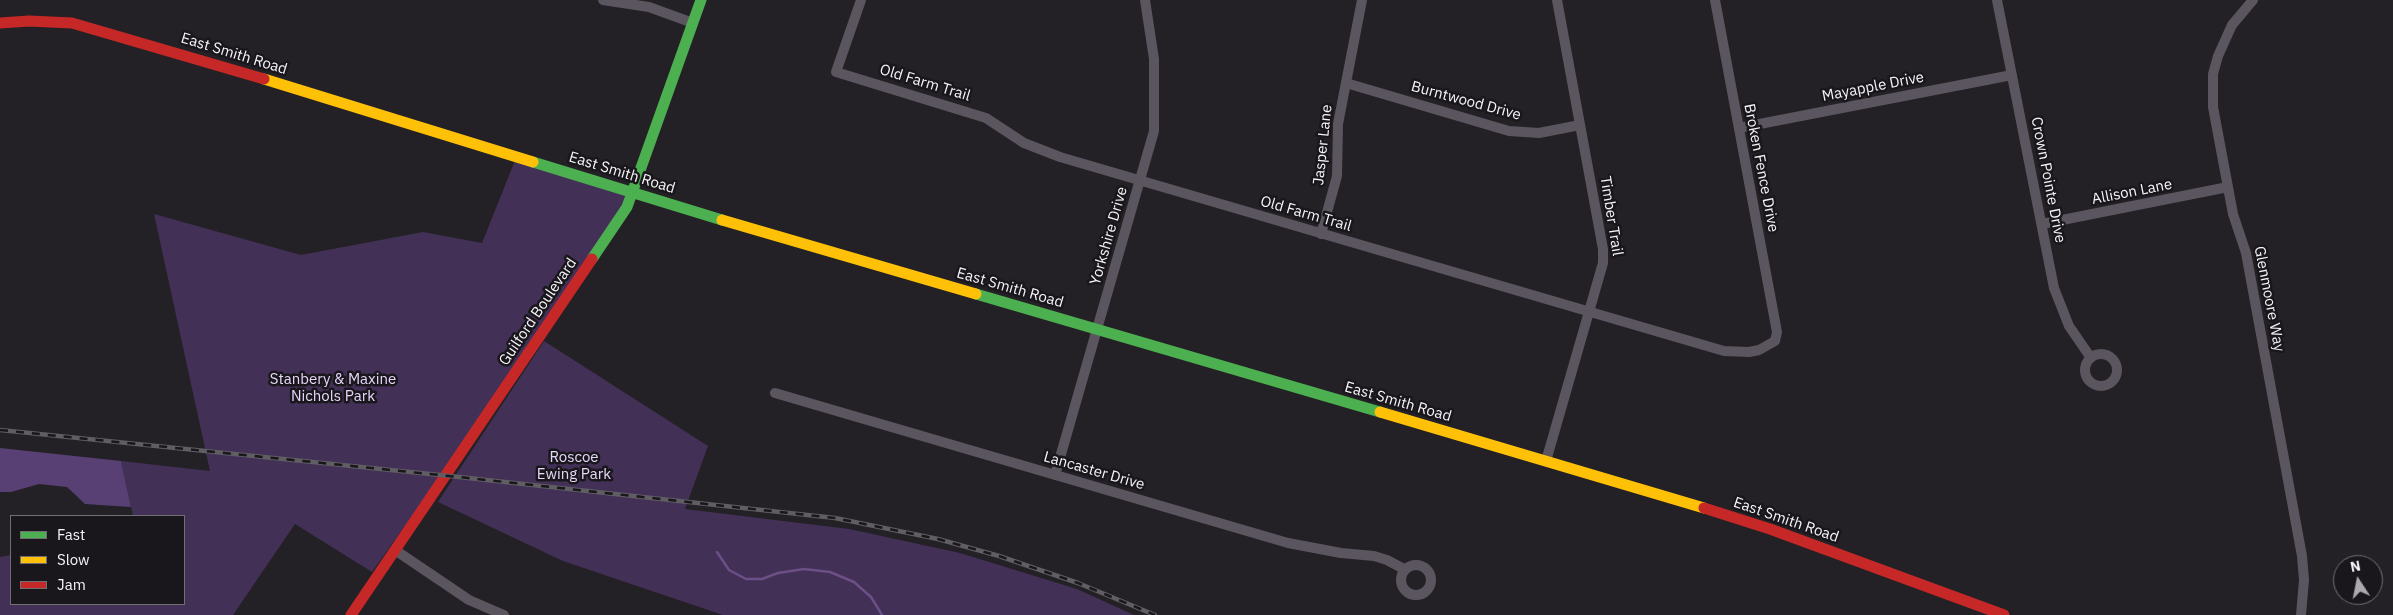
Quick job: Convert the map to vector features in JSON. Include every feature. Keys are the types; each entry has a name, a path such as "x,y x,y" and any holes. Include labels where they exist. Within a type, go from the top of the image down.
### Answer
{"street":[{"path":"603,0 649,7 693,23"},
{"name":"Guilford Boulevard","path":"351,615 627,206 634,192 701,0"},
{"name":"Old Farm Trail","path":"861,0 836,72 986,118 1024,143 1042,150 1141,181 1724,351 1749,352 1759,350 1775,341"},
{"name":"Yorkshire Drive","path":"1055,475 1154,131 1154,59 1146,0"},
{"name":"Jasper Lane","path":"1321,234 1337,176 1338,124 1362,0"},
{"name":"Timber Trail","path":"1546,461 1601,276 1603,248 1557,0"},
{"name":"Broken Fence Drive","path":"1714,0 1777,332 1775,341"},
{"name":"Crown Pointe Drive","path":"1997,0 2054,288 2061,308 2077,339 2091,358"},
{"name":"Glenmoore Way","path":"2252,0 2242,11 2228,33 2218,56 2213,74 2213,107 2233,214 2246,253 2302,556 2304,580 2300,615"},
{"name":"East Smith Road","path":"0,23 48,21 96,28 634,192 1770,529 2004,615"},
{"name":"Mayapple Drive","path":"1738,128 2012,75"},
{"name":"Burntwood Drive","path":"1346,83 1509,131 1539,133 1580,125"},
{"name":"Allison Lane","path":"2042,224 2228,187"},
{"name":"Lancaster Drive","path":"775,393 1288,543 1340,553 1374,556 1404,569"},
{"path":"395,550 469,600 504,615"}],"green space":[{"name":"Stanbery & Maxine Nichols Park","path":"516,158 631,194 478,423 372,572 295,524 233,615 0,615 0,557 10,555 10,605 185,605 185,515 133,515 121,461 210,471 154,214 301,255 423,232 482,243"},
{"name":"Roscoe Ewing Park","path":"544,341 708,446 685,509 849,529 960,553 1077,589 1134,615 723,615 563,561 438,502"}],"shaded area":[{"path":"0,448 121,461 131,507 85,504 67,487 39,484 11,492 0,492"}],"waterway":[{"path":"717,552 729,570 746,579 762,579 778,573 804,569 830,572 854,582 871,597 882,615"}],"railway":[{"path":"0,430 835,518 938,539 999,556 1078,583 1155,615"}],"traffic: fast":[{"path":"592,259 627,207 701,0"},
{"path":"533,162 722,220"},
{"path":"976,294 1380,412"}],"traffic: slow":[{"path":"264,79 533,162"},
{"path":"722,220 976,294"},
{"path":"1380,412 1704,508"}],"traffic: jam":[{"path":"0,23 29,21 72,23 264,79"},
{"path":"351,615 592,259"},
{"path":"1704,508 1770,529 2004,615"}]}
